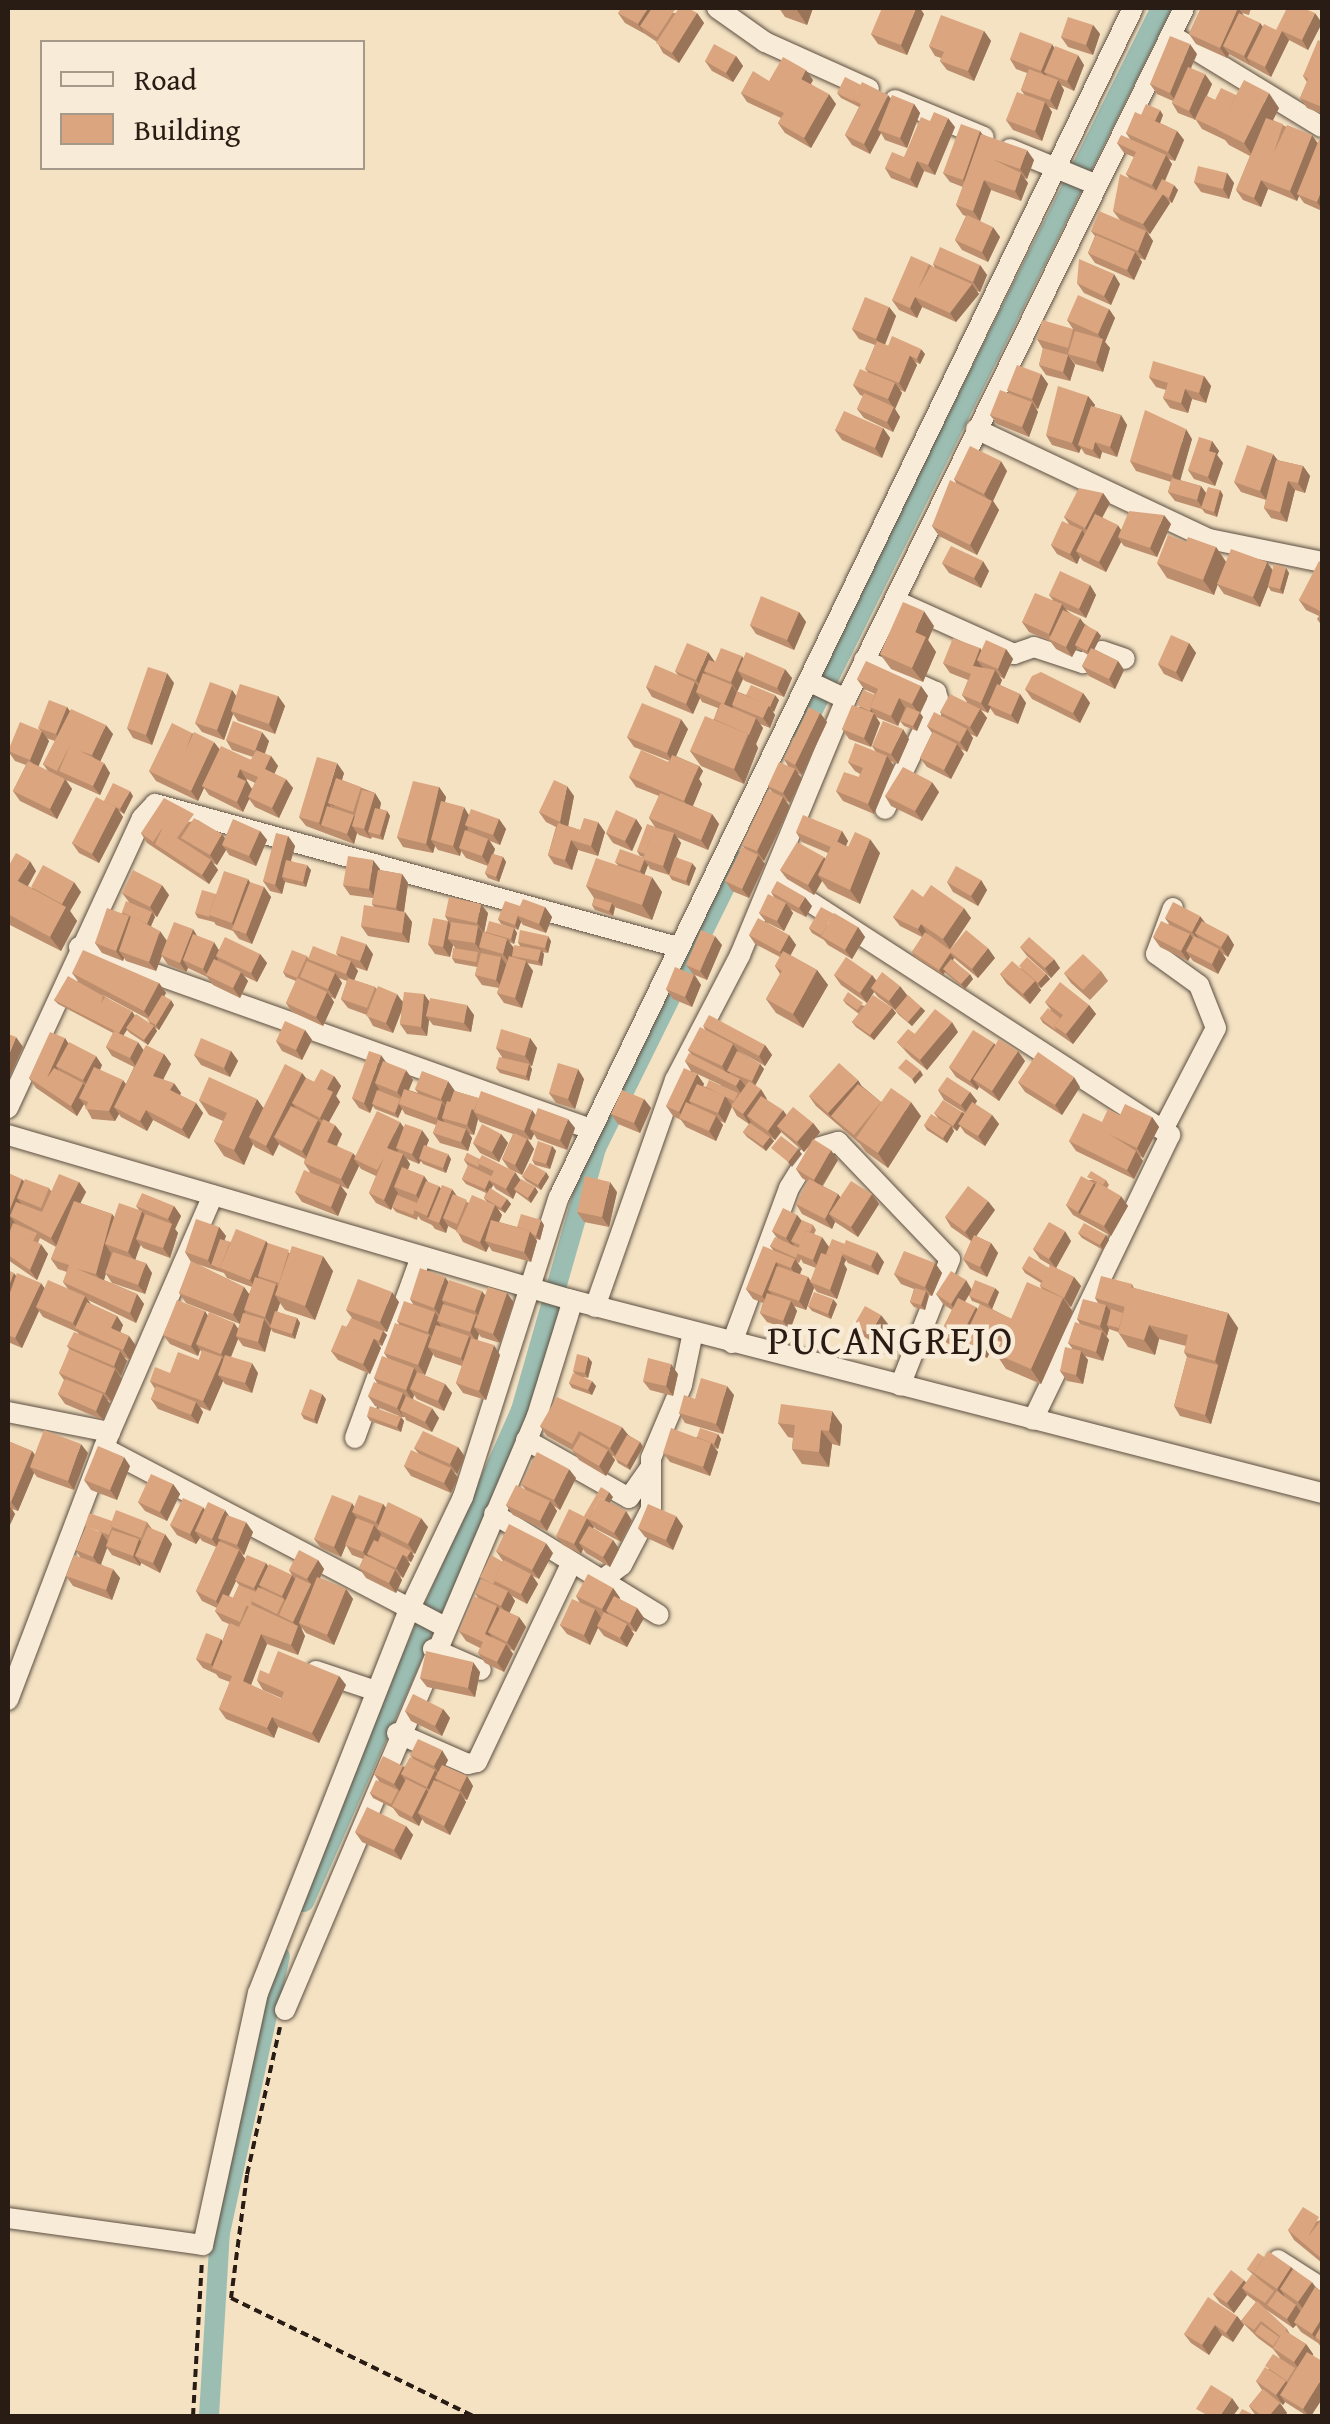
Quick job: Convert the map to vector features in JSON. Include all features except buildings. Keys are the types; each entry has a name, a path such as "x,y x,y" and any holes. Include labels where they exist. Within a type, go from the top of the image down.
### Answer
{"street":[{"path":"717,8 802,61 1097,185"},
{"path":"8,2218 203,2245 258,1993 410,1608 464,1497 588,1128 674,946 826,689 1056,168 1134,8"},
{"path":"595,1306 675,1080 740,955 770,877 826,689 864,660 1184,8"},
{"path":"1171,34 1322,127"},
{"path":"976,428 1194,534 1322,562"},
{"path":"892,598 1014,654 1034,648 1083,663 1102,652 1126,659"},
{"path":"864,660 936,692 938,700 885,809"},
{"path":"8,1108 79,947 142,818 155,804 674,946"},
{"path":"770,877 1166,1126"},
{"path":"1032,1420 1169,1145 1166,1126 1216,1028 1199,985 1156,954 1174,908"},
{"path":"79,947 588,1128"},
{"path":"8,1135 571,1300 1322,1493"},
{"path":"732,1342 789,1188 814,1149 838,1142 950,1259 900,1386"},
{"path":"8,1700 107,1440 213,1196"},
{"path":"355,1438 422,1257"},
{"path":"285,2010 397,1733 526,1440 571,1300"},
{"path":"526,1440 628,1498 652,1465 682,1385 693,1332"},
{"path":"8,1412 107,1440 443,1626"},
{"path":"602,1580 622,1565 659,1512 652,1465"},
{"path":"494,1514 659,1616"},
{"path":"397,1733 468,1764 477,1762 572,1562"},
{"path":"433,1650 481,1670"},
{"path":"299,1665 376,1692"},
{"path":"1274,2258 1322,2288"}],"path":[{"path":"285,2010 246,2175 230,2298 473,2416"},
{"path":"193,2416 203,2245"}],"waterway":[{"path":"802,732 1161,8"},
{"path":"304,1902 521,1410 596,1148 738,861"},
{"path":"209,2416 220,2233 280,1956"}],"district":[{"name":"PUCANGREJO","path":"891,1340"}]}
